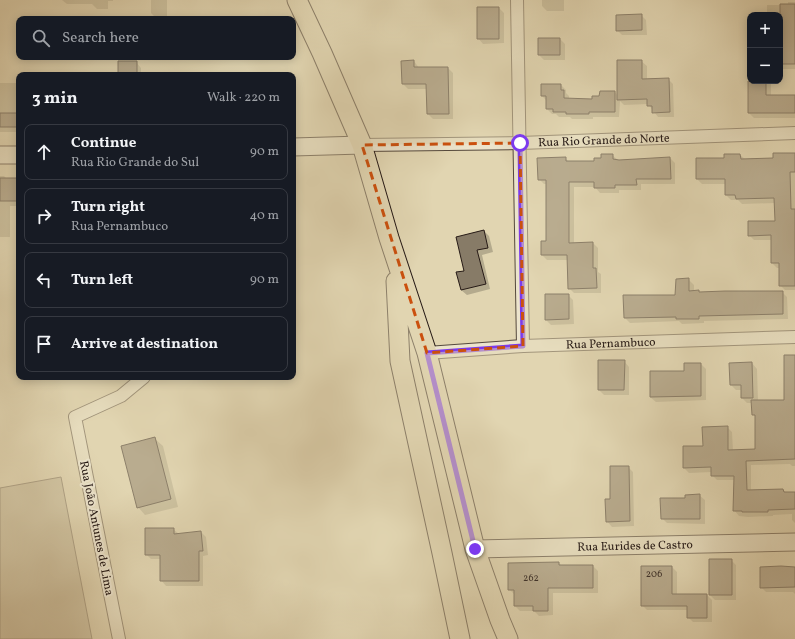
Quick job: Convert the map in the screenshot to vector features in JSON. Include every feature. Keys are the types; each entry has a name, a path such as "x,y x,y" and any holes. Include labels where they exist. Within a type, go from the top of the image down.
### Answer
{"main road":[{"path":"297,0 362,145 395,257 427,353 475,549 508,639"},
{"path":"395,257 400,361 441,545 460,639"}],"street":[{"path":"517,0 523,346"},
{"name":"Rua Rio Grande do Norte","path":"296,147 520,143 795,133"},
{"path":"0,155 16,155"},
{"name":"Rua Pernambuco","path":"427,353 523,346 795,337"},
{"name":"Rua João Antunes de Lima","path":"119,639 75,417 120,396 140,380"},
{"name":"Rua Eurides de Castro","path":"475,549 795,542"}],"highlighted area":[{"path":"520,143 523,346 427,353 362,145"}],"shaded area":[{"path":"61,477 92,639 0,639 0,488"}],"building":[{"path":"780,4 795,4 795,64 783,64 783,12 780,12"},
{"path":"477,7 499,7 499,39 477,39"},
{"path":"642,14 642,30 616,31 616,15"},
{"path":"538,38 560,38 560,55 538,55"},
{"path":"414,60 414,67 448,67 449,114 427,114 426,84 402,84 401,61"},
{"path":"617,60 642,60 642,79 669,78 670,112 652,113 652,106 647,106 647,99 617,100"},
{"path":"118,61 137,61 137,72 118,72"},
{"path":"541,84 561,84 561,90 564,90 564,98 592,99 592,96 599,96 600,91 615,91 615,112 566,114 566,112 553,112 553,109 546,109 546,96 541,96"},
{"path":"748,84 766,84 766,95 795,95 795,113 748,113"},
{"path":"0,113 16,113 16,127 0,127"},
{"path":"773,153 795,153 795,172 790,172 791,209 795,209 795,286 779,286 779,263 771,263 771,235 748,236 748,221 775,221 774,198 736,199 735,195 725,195 725,179 696,179 696,158 724,158 724,154 740,154 741,159 773,158"},
{"path":"601,154 613,154 613,159 619,160 670,157 671,179 636,179 637,185 615,185 615,188 594,188 594,182 569,182 569,243 593,242 593,268 596,268 597,288 568,289 567,255 541,255 541,241 546,241 546,180 538,180 537,158 566,157 566,161 594,161 594,158 601,158"},
{"path":"0,178 16,178 16,201 0,201"},
{"path":"484,230 488,248 477,250 486,284 461,290 456,272 464,271 456,237"},
{"path":"689,278 689,291 783,291 783,314 699,316 699,319 676,319 676,317 624,318 623,295 675,295 676,279"},
{"path":"545,294 569,294 569,319 545,320"},
{"path":"784,355 795,355 795,459 746,461 747,490 783,489 784,492 795,492 795,509 768,510 768,512 733,511 734,476 711,476 711,467 683,468 683,446 703,446 702,427 728,426 728,450 755,449 755,415 752,415 751,400 784,400"},
{"path":"598,360 625,360 624,390 598,390"},
{"path":"752,362 753,398 741,398 741,385 730,385 729,363"},
{"path":"684,363 701,363 701,396 650,397 650,371 684,371"},
{"path":"155,437 171,499 137,508 121,446"},
{"path":"610,466 629,466 630,521 606,522 605,499 610,499"},
{"path":"700,494 700,519 661,519 660,498 685,498 685,495"},
{"path":"145,528 174,528 174,534 201,531 203,551 199,551 199,581 160,581 160,555 145,555"},
{"path":"709,559 732,559 732,595 709,595"},
{"path":"559,562 559,565 593,565 593,588 548,588 548,611 533,611 533,606 514,606 514,590 508,590 508,563"},
{"path":"641,566 672,566 672,594 707,594 707,618 687,618 687,606 641,606"},
{"path":"760,567 795,567 795,587 760,588"}],"route":[{"path":"475,549 427,353 523,346 520,143"}]}
